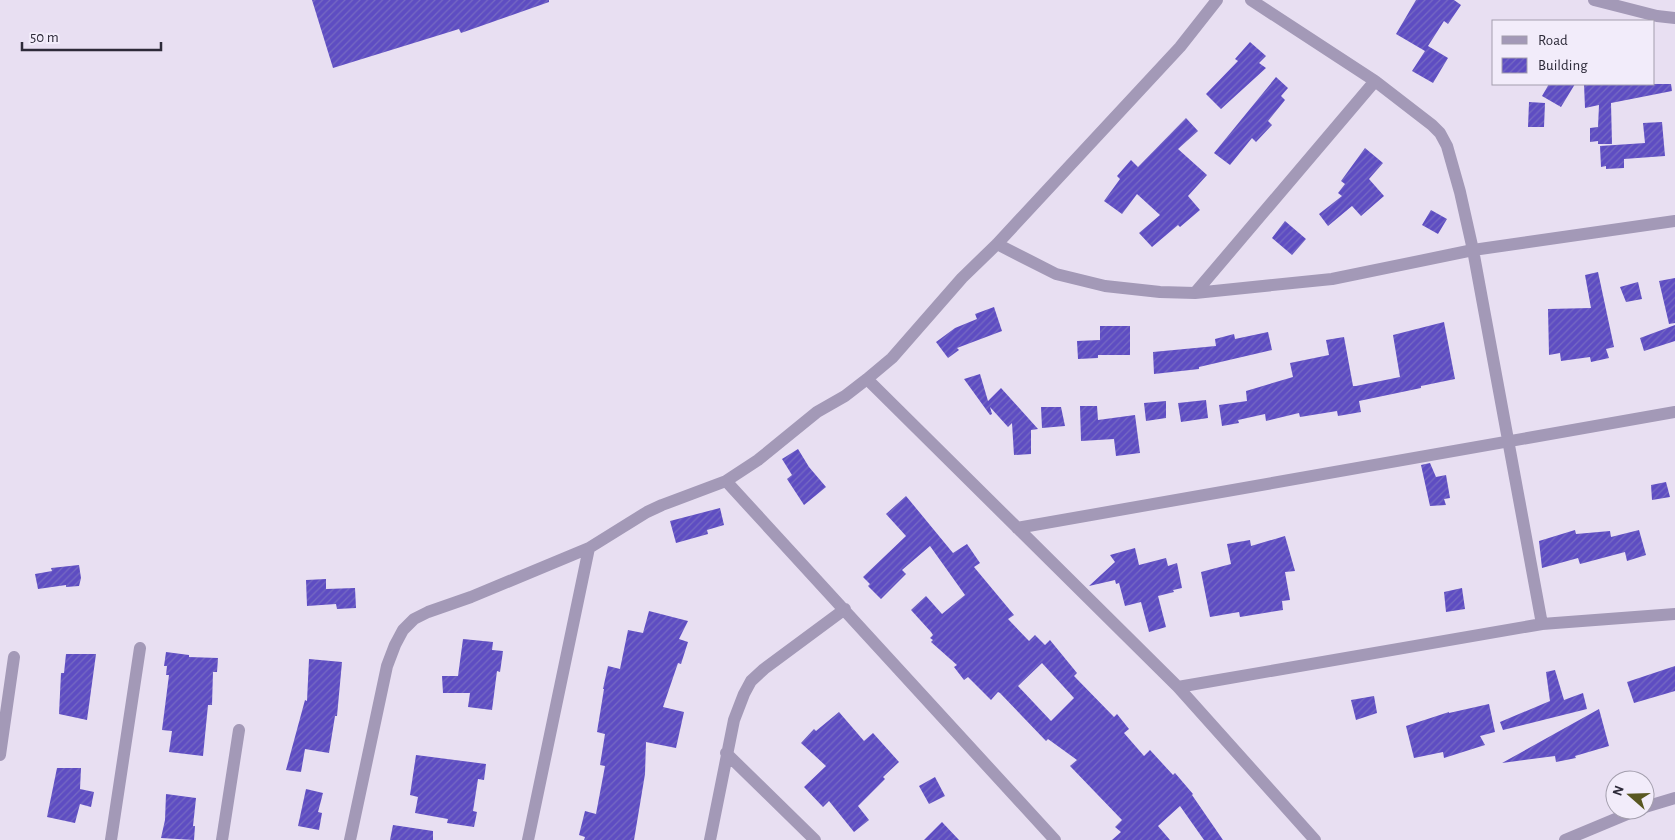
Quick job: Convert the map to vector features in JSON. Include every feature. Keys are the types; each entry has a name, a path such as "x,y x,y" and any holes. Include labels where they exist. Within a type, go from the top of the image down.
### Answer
{"street":[{"path":"350,840 387,666 403,630 414,620 428,612 471,597 589,548 647,512 726,481 758,460 817,412 845,396 867,379 892,358 962,278 997,244 1180,47 1217,0"},
{"path":"1251,0 1375,81 1440,133 1449,156 1473,250 1542,624"},
{"path":"1594,0 1657,16 1675,18"},
{"path":"1195,293 1375,81"},
{"path":"997,244 1056,274 1097,284 1160,292 1195,293 1332,279 1473,250 1675,221"},
{"path":"867,379 1178,687 1314,840"},
{"path":"1017,528 1675,412"},
{"path":"726,481 845,609 1054,840"},
{"path":"528,840 589,548"},
{"path":"710,840 726,753 738,706 751,682 764,669 845,609"},
{"path":"1178,687 1542,624 1675,614"},
{"path":"111,840 140,648"},
{"path":"0,755 14,657"},
{"path":"222,840 239,730"},
{"path":"726,753 815,840"},
{"path":"1655,804 1675,798"},
{"path":"1565,840 1613,820"}],"building":[{"path":"312,0 549,0 549,2 461,33 459,29 333,68"},
{"path":"1416,0 1454,0 1461,5 1448,24 1444,21 1428,46 1448,58 1433,83 1412,71 1425,51 1396,34"},
{"path":"1250,42 1266,56 1259,63 1266,68 1221,109 1206,94 1238,61 1235,59"},
{"path":"1276,77 1288,88 1281,96 1285,100 1268,121 1272,125 1256,142 1252,138 1230,165 1214,153"},
{"path":"1671,84 1672,91 1611,103 1612,144 1598,144 1598,141 1590,142 1590,128 1598,127 1599,105 1585,108 1584,85"},
{"path":"1548,85 1574,85 1561,107 1542,96"},
{"path":"1529,102 1545,103 1544,127 1528,127"},
{"path":"1186,118 1198,131 1178,149 1207,175 1188,196 1200,210 1180,227 1178,225 1152,247 1139,233 1160,215 1137,194 1122,214 1104,201 1120,179 1117,176 1131,160 1138,167"},
{"path":"1662,122 1665,156 1624,159 1624,168 1606,169 1606,166 1601,167 1600,146 1645,143 1643,123"},
{"path":"1365,148 1383,163 1369,179 1384,196 1361,216 1352,206 1328,226 1319,214 1342,196 1338,193 1345,184 1341,181"},
{"path":"1431,210 1447,219 1438,234 1422,225"},
{"path":"1285,221 1306,239 1292,255 1272,238"},
{"path":"1598,272 1614,347 1606,349 1609,358 1591,362 1590,357 1561,361 1560,353 1549,355 1548,309 1591,308 1585,275"},
{"path":"1675,278 1675,323 1669,324 1659,281"},
{"path":"1638,282 1642,299 1626,302 1620,287"},
{"path":"994,307 1002,331 957,348 959,350 948,358 936,342 955,328 977,319 975,314"},
{"path":"1444,322 1455,379 1359,401 1361,412 1338,416 1337,411 1300,417 1299,413 1266,421 1265,414 1238,420 1239,423 1222,426 1219,405 1247,401 1246,391 1293,377 1290,363 1329,355 1326,340 1344,337 1353,386 1356,386 1400,377 1393,335"},
{"path":"1675,325 1675,341 1644,351 1640,338"},
{"path":"1100,326 1130,326 1130,355 1098,355 1098,358 1078,359 1077,341 1100,340"},
{"path":"1268,332 1272,350 1199,367 1199,369 1154,374 1153,352 1216,346 1215,339 1234,334 1235,339"},
{"path":"980,374 988,401 1001,388 1038,429 1031,430 1031,454 1014,455 1012,423 1008,427 990,407 992,414 990,415 964,379"},
{"path":"1206,400 1208,418 1181,422 1178,403"},
{"path":"1166,401 1166,418 1146,421 1144,403"},
{"path":"1080,406 1097,406 1098,420 1135,415 1140,453 1116,456 1114,439 1081,441"},
{"path":"1041,407 1061,407 1065,426 1042,428"},
{"path":"798,449 809,467 826,487 804,505 787,479 792,475 782,459"},
{"path":"1430,463 1436,477 1446,475 1450,498 1444,499 1446,505 1430,506 1421,465"},
{"path":"1666,482 1670,497 1652,500 1651,485"},
{"path":"906,496 953,553 967,544 980,563 974,567 1014,615 1008,619 1029,641 1035,635 1045,645 1050,640 1077,673 1074,676 1114,717 1117,714 1129,729 1124,733 1144,756 1150,750 1173,775 1175,773 1193,794 1223,840 1204,840 1180,806 1158,826 1170,840 1112,840 1121,832 1115,827 1122,820 1070,766 1077,760 1048,739 1046,741 1000,693 998,692 991,700 968,677 964,680 954,667 957,665 931,642 933,640 930,638 933,635 911,610 926,596 942,614 965,595 930,546 902,570 906,574 881,599 868,586 870,584 863,577 906,536 886,514","holes":["1042,663 1074,698 1051,721 1018,686"]},
{"path":"720,508 724,525 707,530 708,534 676,543 670,521"},
{"path":"1575,530 1576,534 1610,531 1611,537 1639,530 1646,555 1627,561 1625,552 1580,564 1578,558 1542,568 1539,541"},
{"path":"1285,536 1295,571 1285,572 1290,600 1282,601 1283,610 1240,617 1239,612 1210,617 1201,572 1231,564 1227,544 1250,540 1251,546"},
{"path":"1135,548 1139,565 1166,558 1168,566 1177,563 1182,588 1158,596 1166,627 1149,632 1141,602 1125,606 1119,583 1116,584 1115,580 1089,586 1115,562 1110,555"},
{"path":"79,565 81,578 79,586 66,587 66,585 38,589 35,574 52,571 51,568"},
{"path":"326,579 326,589 355,588 356,608 337,609 336,604 307,606 306,580"},
{"path":"1462,588 1465,609 1446,612 1444,592"},
{"path":"649,611 688,621 679,639 688,642 681,664 678,663 663,707 684,712 676,748 646,742 645,774 634,840 584,840 585,837 579,835 585,811 596,814 605,766 600,765 605,734 597,732 608,666 620,669 628,630 643,633"},
{"path":"463,639 493,642 492,650 503,651 500,672 497,671 492,710 468,707 470,693 443,693 442,676 458,676"},
{"path":"166,652 189,655 189,657 218,658 217,672 213,672 212,705 208,705 203,756 169,752 172,731 162,730 169,675 166,675 167,666 164,666"},
{"path":"66,654 96,654 87,720 59,714 61,673 64,673"},
{"path":"309,659 342,662 337,716 335,716 329,753 305,749 301,772 286,770 305,700 307,701"},
{"path":"1675,666 1675,691 1634,703 1627,682"},
{"path":"1555,670 1564,700 1583,693 1587,709 1503,730 1500,722 1550,701 1546,672"},
{"path":"1374,696 1377,713 1356,720 1351,700"},
{"path":"1489,704 1495,732 1480,736 1485,745 1444,758 1443,752 1414,758 1406,726 1449,712"},
{"path":"1599,709 1609,746 1575,756 1576,758 1556,762 1555,756 1502,763"},
{"path":"839,712 864,741 873,733 899,762 858,806 869,820 854,832 829,801 823,807 804,787 826,766 801,743 814,729 816,731"},
{"path":"416,755 486,764 484,780 478,779 473,811 477,812 474,827 447,823 448,819 415,813 418,797 410,795"},
{"path":"57,768 81,768 80,789 94,792 91,807 80,804 75,823 47,817"},
{"path":"935,777 945,796 929,804 919,786"},
{"path":"306,789 323,793 318,812 322,813 319,830 298,826"},
{"path":"166,794 196,798 193,826 195,826 194,840 161,838 165,820"},
{"path":"942,822 959,840 924,840"},
{"path":"393,825 433,831 433,840 390,840"}]}
